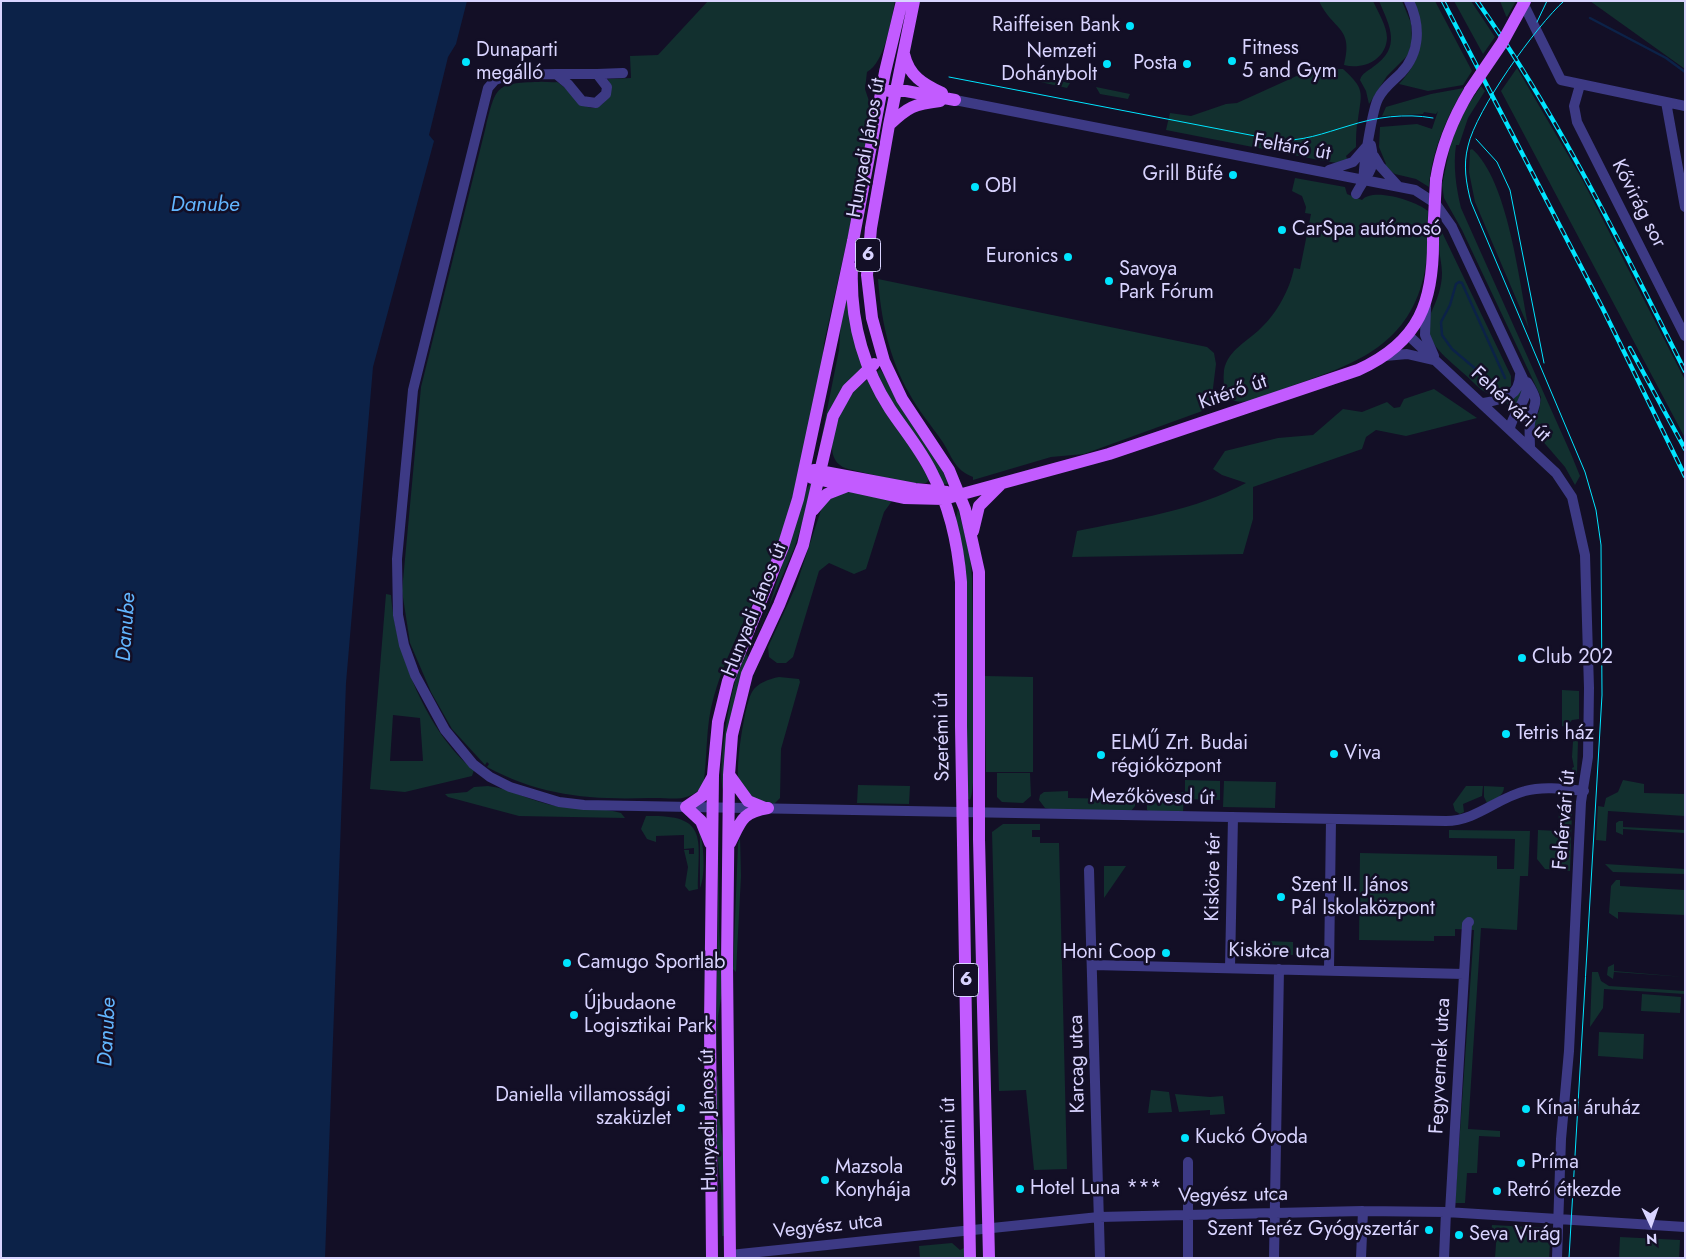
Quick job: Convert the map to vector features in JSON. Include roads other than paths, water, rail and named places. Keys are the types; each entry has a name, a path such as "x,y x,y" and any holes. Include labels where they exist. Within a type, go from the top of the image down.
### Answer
{"main road":[{"name":"Hunyadi János út","path":"712,1257 710,1063 712,848 713,775 718,722 723,694 738,653 783,547 804,472 902,1"},
{"name":"Hunyadi János út","path":"730,1256 727,1063 729,776 732,736 747,674 792,574 812,512 833,416 848,389 870,371 879,345 869,298 868,252 889,125 914,1"},
{"name":"Kitérő út","path":"820,475 847,486 904,498 960,493 1109,454 1358,370 1385,356 1408,335 1426,302 1432,274 1436,180 1439,161 1450,126 1470,90 1502,42 1523,1"},
{"path":"904,53 906,64 915,78 955,100"},
{"path":"881,98 889,91 896,90 955,100"},
{"path":"889,125 907,108 918,103 955,100"},
{"name":"Szerémi út","path":"853,240 853,308 858,333 870,371 889,407 923,457 942,495 956,540 961,582 970,1258"},
{"name":"Szerémi út","path":"879,345 894,384 941,455 960,493 973,536 979,572 979,812 989,1258"},
{"name":"Kitérő út","path":"804,472 895,485 942,495"},
{"path":"973,536 979,506 1002,483"},
{"path":"812,512 827,494 847,486"},
{"path":"712,848 701,821 686,807 702,796 713,775"},
{"path":"729,776 748,801 768,808"},
{"path":"728,848 743,818 748,813 768,808"},
{"path":"710,1063 727,1063"},
{"path":"712,1257 730,1256"}],"street":[{"path":"1364,179 1363,170 1377,100 1385,87 1409,62 1414,52 1417,30 1409,1"},
{"path":"1523,1 1558,76 1567,83 1685,106"},
{"path":"556,74 624,73"},
{"path":"556,74 568,84 582,101 596,103 606,94 607,87 597,74"},
{"name":"Mezőkövesd út","path":"556,74 509,75 495,80 488,88 413,390 397,559 398,615 407,656 433,710 462,752 490,777 510,787 559,802 584,804 1453,821 1467,817 1526,790 1584,791"},
{"name":"Kővirág sor","path":"1580,85 1574,106 1577,122 1680,317 1685,336"},
{"name":"Feltáró út","path":"955,100 1399,186 1428,196 1442,210 1452,227 1536,400 1531,418 1530,448"},
{"path":"1666,102 1685,207"},
{"path":"1370,140 1374,156 1380,166 1399,186"},
{"path":"1324,171 1341,168 1358,159 1370,140"},
{"path":"1356,194 1371,171 1374,156"},
{"path":"1426,302 1426,335 1436,362"},
{"name":"Fehérvári út","path":"1408,335 1510,428 1556,473 1568,490 1576,512 1584,547 1587,581 1588,757 1581,802 1569,1050 1561,1139 1557,1258"},
{"path":"1385,356 1407,354 1436,362"},
{"path":"1483,403 1508,398 1515,394 1520,383 1520,370"},
{"name":"Feltáró út","path":"1510,428 1513,417 1526,395 1527,387 1520,370"},
{"path":"1510,428 1531,418"},
{"name":"Kisköre tér","path":"1230,968 1233,817"},
{"path":"1329,970 1331,819"},
{"name":"Karcag utca","path":"1089,870 1100,1258"},
{"name":"Fegyvernek utca","path":"1444,1258 1467,924 1469,922"},
{"name":"Kisköre utca","path":"1093,965 1464,974"},
{"path":"1274,1258 1279,969"},
{"path":"1188,1162 1188,1258"},
{"path":"1361,1258 1363,1210"},
{"name":"Vegyész utca","path":"730,1256 1099,1217 1363,1210 1448,1212 1685,1227"}],"water":[{"name":"Danube","path":"1,1 467,1 456,44 448,57 429,135 434,141 373,367 346,683 325,1258 1,1258"}],"waterway":[{"path":"1590,18 1666,58 1685,72"},
{"path":"1490,381 1452,349 1442,335 1441,322 1450,305 1456,284 1459,282 1462,283 1505,378"}],"tram line":[{"path":"1537,22 1547,1"},
{"path":"1564,1 1523,48 1482,112 1468,146 1465,167 1471,202 1585,472 1596,510 1601,545 1602,695 1569,1258"},
{"path":"949,77 1276,140 1304,138 1380,118 1401,116 1433,118"},
{"path":"1476,139 1497,162 1510,190 1544,363"}],"railway":[{"path":"1443,1 1603,309 1685,476"},
{"path":"1477,1 1535,91 1588,182 1685,371"},
{"path":"1630,348 1685,449"}],"place":[{"name":"Raiffeisen Bank","path":"1130,26"},
{"name":"Fitness 5 and Gym","path":"1232,61"},
{"name":"Dunaparti megálló","path":"466,62"},
{"name":"Nemzeti Dohánybolt","path":"1107,64"},
{"name":"Posta","path":"1187,64"},
{"name":"Grill Büfé","path":"1233,175"},
{"name":"OBI","path":"975,187"},
{"name":"CarSpa autómosó","path":"1282,230"},
{"name":"Euronics","path":"1068,257"},
{"name":"Savoya Park Fórum","path":"1109,281"},
{"name":"Club 202","path":"1522,658"},
{"name":"Tetris ház","path":"1506,734"},
{"name":"Viva","path":"1334,754"},
{"name":"ELMŰ Zrt. Budai régióközpont","path":"1101,755"},
{"name":"Szent II. János Pál Iskolaközpont","path":"1281,897"},
{"name":"Honi Coop","path":"1166,953"},
{"name":"Camugo Sportlab","path":"567,963"},
{"name":"Újbudaone Logisztikai Park","path":"574,1015"},
{"name":"Daniella villamossági szaküzlet","path":"681,1108"},
{"name":"Kínai áruház","path":"1526,1109"},
{"name":"Kuckó Óvoda","path":"1185,1138"},
{"name":"Príma","path":"1521,1163"},
{"name":"Mazsola Konyhája","path":"825,1180"},
{"name":"Hotel Luna ***","path":"1020,1189"},
{"name":"Retró étkezde","path":"1497,1191"},
{"name":"Szent Teréz Gyógyszertár","path":"1429,1230"},
{"name":"Seva Virág","path":"1459,1235"}]}
